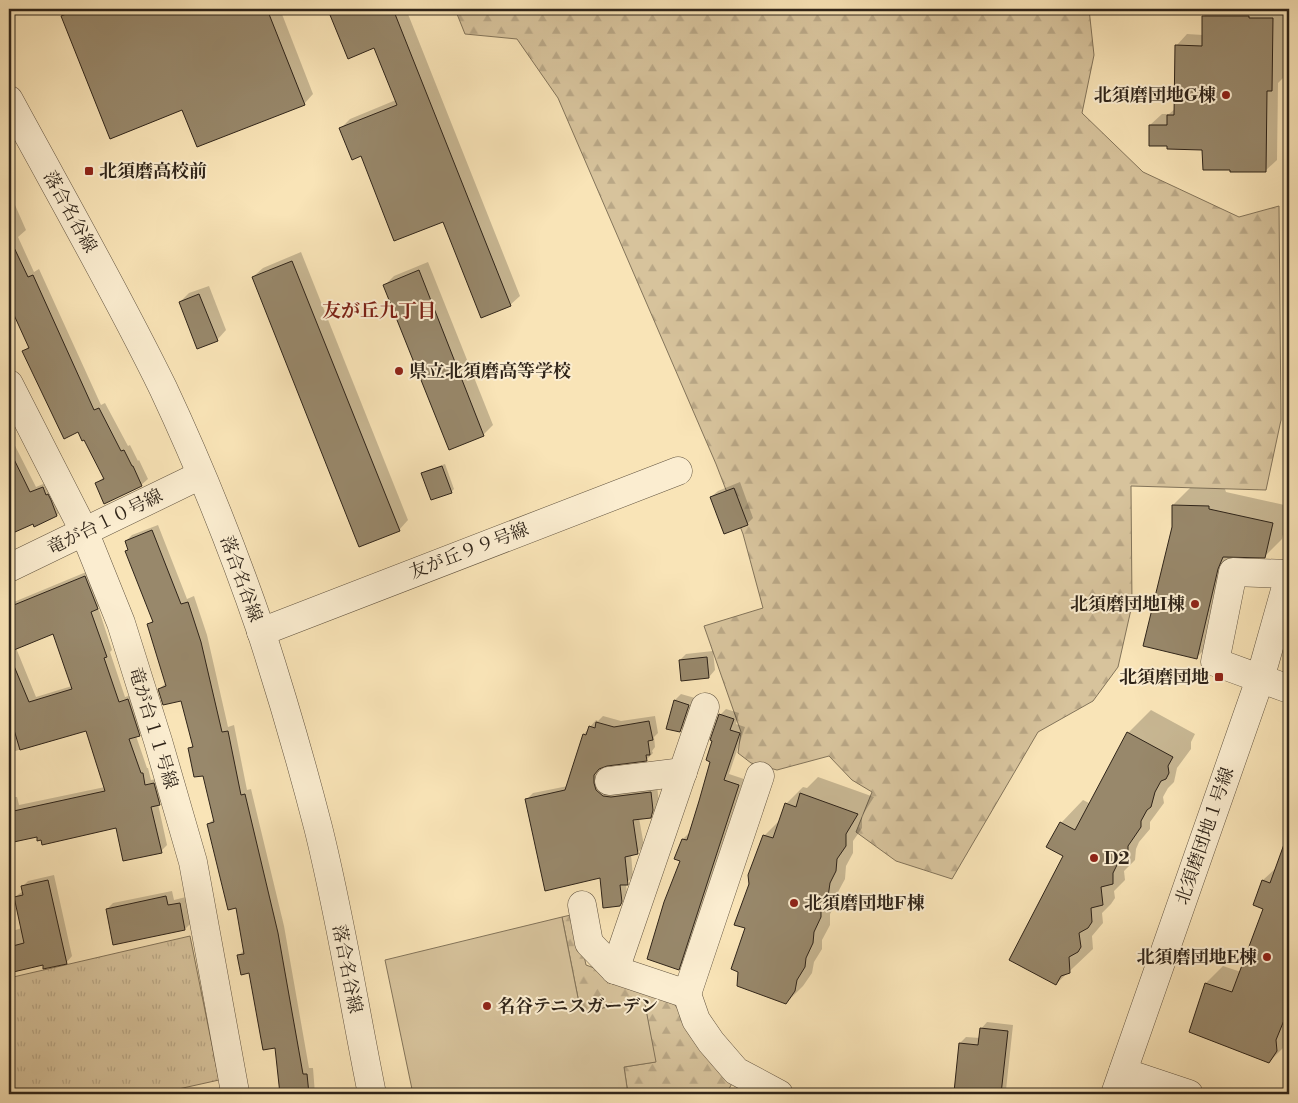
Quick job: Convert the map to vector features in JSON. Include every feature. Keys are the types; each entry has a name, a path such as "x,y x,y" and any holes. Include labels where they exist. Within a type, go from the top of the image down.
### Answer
{"street":[{"name":"落合名谷線","path":"9,100 120,303 164,390 226,536 261,632 289,720 318,829 372,1094"},
{"name":"竜が台１１号線","path":"9,384 84,532 121,623 193,862 232,1094"},
{"name":"友が丘９９号線","path":"261,632 678,471"},
{"name":"竜が台１０号線","path":"9,568 201,475"},
{"path":"1289,575 1233,572 1215,662 1289,689"},
{"name":"北須磨団地１号線","path":"1119,1083 1260,679 1289,575"},
{"path":"615,970 705,708"},
{"path":"608,781 683,772"},
{"path":"760,776 687,994 696,1020 711,1042 736,1071 780,1094"},
{"path":"582,904 589,943 615,970 687,994"},
{"path":"1119,1083 1189,1094"}],"green space":[{"path":"455,9 1089,9 1094,55 1082,113 1143,172 1239,217 1279,206 1281,420 1266,490 1131,486 1132,605 1118,667 1093,701 1038,732 952,879 896,861 856,832 872,792 852,780 829,756 777,770 751,763 738,753 741,732 704,626 763,608 743,534 716,464 558,98 517,39 465,34"},
{"path":"575,914 586,965 667,995 734,1080 726,1094 628,1094 624,1067 655,1062 644,999 581,1013 562,917"},
{"name":"名谷テニスガーデン","path":"562,917 581,1013 644,999 656,1062 624,1067 628,1094 413,1094 385,960"},
{"path":"190,936 219,1080 156,1094 9,1094 9,978"}],"building":[{"path":"79,9 267,9 305,105 197,147 182,110 110,139 61,16"},
{"path":"345,9 393,9 511,306 481,318 443,222 394,241 361,156 352,160 339,128 397,105 374,48 348,59 330,15"},
{"name":"北須磨団地G棟","path":"1202,16 1273,18 1272,91 1267,91 1266,172 1203,170 1202,150 1167,149 1167,146 1149,146 1149,125 1167,125 1167,115 1174,115 1175,45 1202,46"},
{"path":"9,237 28,277 33,275 94,410 99,408 121,451 124,450 133,466 142,486 104,504 95,483 104,479 84,440 82,441 78,432 64,439 22,351 29,348 9,304"},
{"path":"292,261 400,531 359,547 252,277"},
{"path":"419,270 484,436 449,450 383,285"},
{"path":"199,294 218,341 197,349 179,302"},
{"path":"9,449 30,492 43,487 46,495 48,494 51,500 57,516 34,527 33,524 15,532 9,518"},
{"path":"442,466 452,493 431,500 421,473"},
{"path":"734,488 748,525 724,534 710,497"},
{"path":"1172,505 1209,506 1209,509 1273,523 1265,558 1223,557 1218,569 1197,659 1143,646 1172,527"},
{"path":"152,530 181,604 188,602 201,642 222,732 228,731 241,795 245,794 278,933 303,1074 307,1074 309,1094 280,1094 275,1048 263,1050 249,973 241,975 237,955 244,954 236,908 228,910 207,824 214,822 203,776 194,777 188,748 193,747 181,701 163,705 158,689 166,686 147,624 153,622 125,551 128,550 125,541"},
{"path":"85,576 98,609 91,612 107,657 104,658 119,702 128,699 140,736 129,739 141,773 143,773 145,785 154,783 160,805 151,807 162,853 123,861 116,828 42,845 41,840 37,841 37,837 9,843 9,812 105,791 86,731 20,750 9,713 9,654 29,702 72,689 53,634 9,652 9,607"},
{"path":"707,657 709,678 681,681 679,660"},
{"path":"674,700 689,705 680,732 666,729"},
{"path":"719,714 734,719 730,730 740,733 724,780 739,785 679,970 647,959 664,902 680,861 674,859 682,839 687,840 699,801 710,762 706,760 712,741 710,740"},
{"path":"649,721 653,740 648,741 650,755 646,755 647,761 607,766 599,769 594,775 596,790 603,796 611,797 651,792 653,810 651,818 633,820 638,854 625,857 628,885 620,885 622,902 620,906 603,908 600,878 545,891 525,799 565,790 583,734 586,735 589,726 595,728 596,722 614,727"},
{"name":"D2","path":"1127,732 1173,757 1168,766 1169,773 1166,779 1161,781 1155,792 1151,807 1147,810 1141,821 1141,827 1128,846 1128,854 1119,861 1113,873 1113,884 1101,887 1103,905 1091,908 1092,922 1088,928 1079,933 1081,947 1078,952 1069,957 1070,973 1061,976 1056,985 1009,960 1063,856 1046,847 1060,822 1075,830"},
{"name":"北須磨団地F棟","path":"800,793 858,814 846,834 846,846 837,859 836,871 830,883 828,897 821,910 821,917 814,932 813,943 806,958 805,967 797,980 795,991 786,1004 737,986 738,972 731,969 745,928 734,925 749,884 748,875 763,835 773,838 785,803 796,807"},
{"name":"北須磨団地E棟","path":"1287,836 1289,837 1289,1008 1276,1040 1277,1051 1269,1063 1189,1032 1205,983 1232,992 1263,909 1253,905 1262,880 1270,883"},
{"path":"48,880 67,964 43,969 43,965 9,973 9,947 24,943 14,897 23,895 21,886"},
{"path":"166,896 168,905 180,903 185,930 113,945 106,909"},
{"path":"980,1028 1008,1031 1001,1094 954,1092 959,1043 978,1045"}],"place":[{"name":"北須磨団地G棟","path":"1226,95"},
{"name":"北須磨高校前","path":"89,171"},
{"name":"県立北須磨高等学校","path":"399,371"},
{"name":"北須磨団地I棟","path":"1195,604"},
{"name":"北須磨団地","path":"1219,677"},
{"name":"D2","path":"1094,858"},
{"name":"北須磨団地F棟","path":"794,903"},
{"name":"北須磨団地E棟","path":"1267,957"},
{"name":"名谷テニスガーデン","path":"487,1006"}],"district":[{"name":"友が丘九丁目","path":"379,311"}]}
